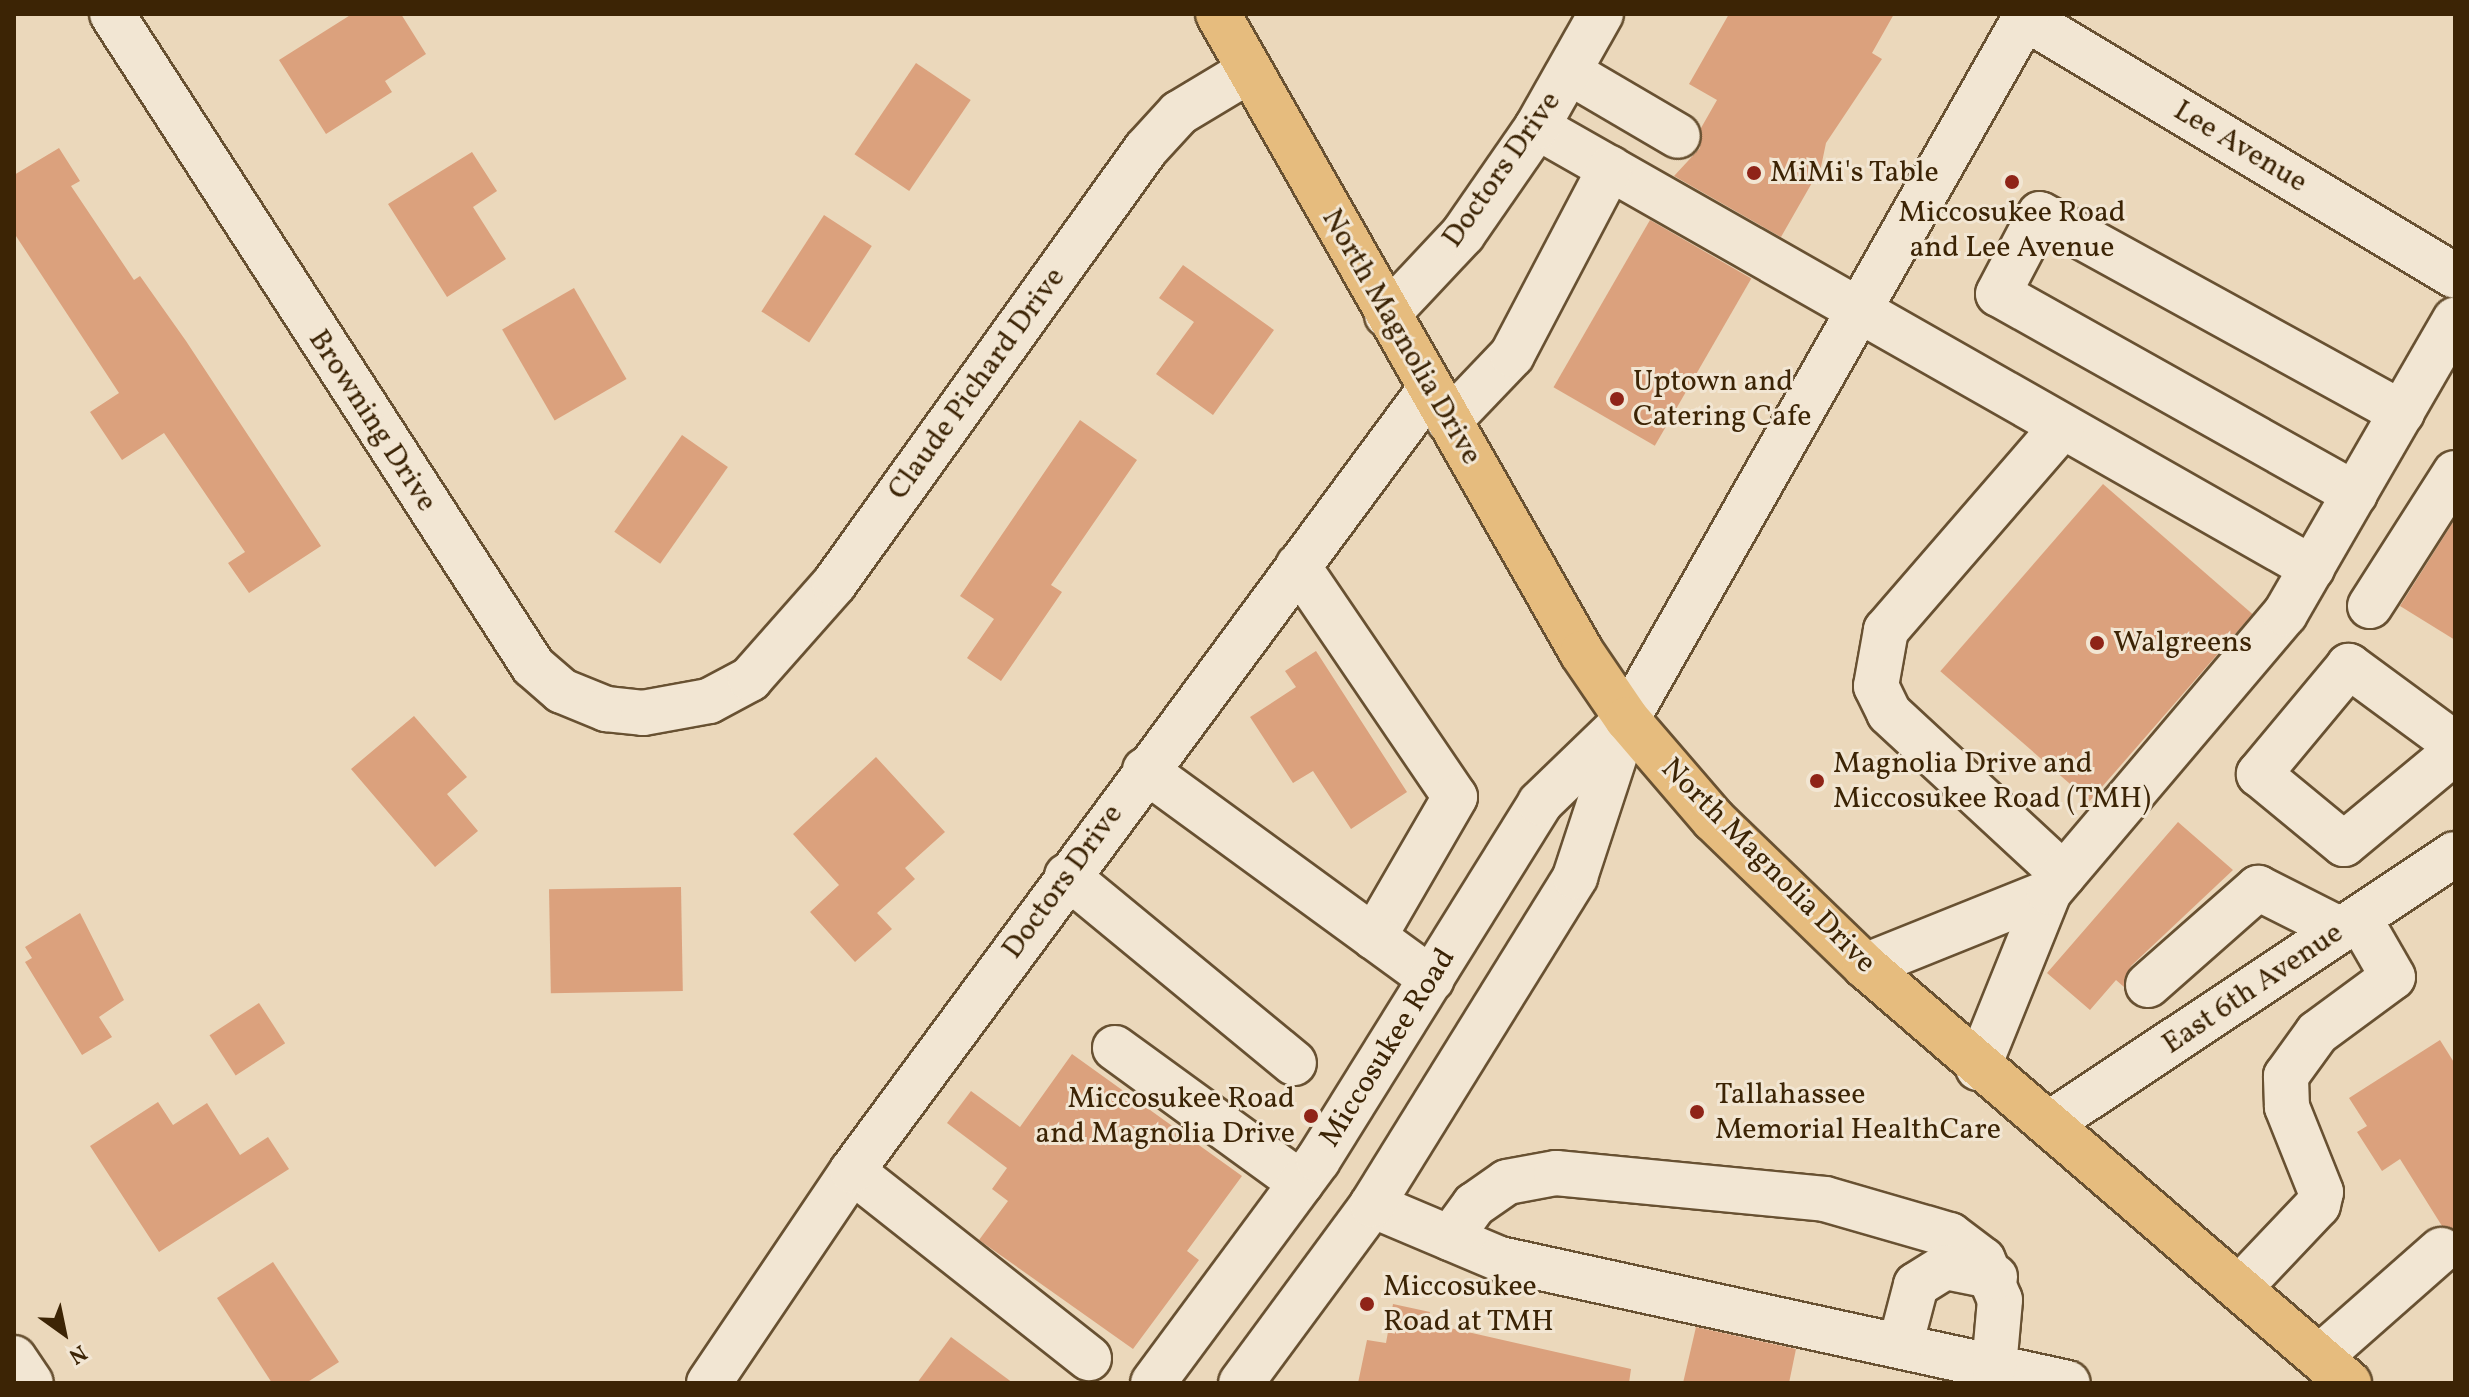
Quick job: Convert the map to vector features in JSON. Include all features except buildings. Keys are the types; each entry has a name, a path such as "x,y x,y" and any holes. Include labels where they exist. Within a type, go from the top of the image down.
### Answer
{"main road":[{"name":"North Magnolia Drive","path":"1218,14 1387,315 1627,719 1714,820 1865,966 1978,1068 2050,1123 2336,1369"}],"street":[{"name":"Doctors Drive","path":"1387,315 1463,234 1537,127 1601,14"},
{"name":"Browning Drive","path":"117,16 533,666 562,691 606,709 643,713 709,701"},
{"name":"Lee Avenue","path":"2026,16 2455,276"},
{"name":"Miccosukee Road","path":"1241,1383 1372,1205 1575,877 1627,719 1855,311 2026,16"},
{"name":"Claude Pichard Drive","path":"709,701 750,679 834,584 1146,149 1179,113 1249,71"},
{"path":"1569,72 1678,136"},
{"path":"1537,127 1855,311 2312,568"},
{"name":"Doctors Drive","path":"709,1383 852,1171 1298,566 1440,405 1512,355 1610,168"},
{"path":"2355,494 1998,294 2040,214 2402,413"},
{"path":"1978,1068 2056,883 2285,614 2455,320"},
{"path":"2056,883 1889,713 1876,686 1886,630 2062,427"},
{"path":"2370,606 2455,473"},
{"path":"1298,566 1455,797 1374,937"},
{"path":"2455,744 2349,666 2259,774 2344,844 2455,752"},
{"name":"Miccosukee Road","path":"1153,1383 1301,1183 1540,803 1627,719"},
{"path":"1145,770 1432,979"},
{"name":"East 6th Avenue","path":"2050,1123 2455,854"},
{"path":"1067,876 1294,1063"},
{"path":"1865,966 2056,883"},
{"path":"2148,985 2258,888 2350,924 2393,977 2317,1033 2286,1076 2287,1107 2321,1192 2318,1205 2242,1285"},
{"path":"1115,1048 1301,1183"},
{"path":"852,1171 1089,1358"},
{"path":"1450,1238 1474,1205 1507,1182 1556,1173 1641,1178 1825,1199 1912,1221 1950,1235 1995,1277 1994,1367"},
{"path":"1372,1205 1500,1259 2068,1383"},
{"path":"2336,1369 2441,1250"},
{"path":"1900,1346 1916,1285 1945,1267 1995,1277"},
{"path":"14,1358 31,1383"}],"place":[{"name":"MiMi's Table","path":"1754,173"},
{"name":"Miccosukee Road and Lee Avenue","path":"2012,182"},
{"name":"Uptown and Catering Cafe","path":"1617,399"},
{"name":"Walgreens","path":"2097,643"},
{"name":"Magnolia Drive and Miccosukee Road (TMH)","path":"1817,781"},
{"name":"Tallahassee Memorial HealthCare","path":"1697,1112"},
{"name":"Miccosukee Road and Magnolia Drive","path":"1311,1116"},
{"name":"Miccosukee Road at TMH","path":"1367,1304"}]}
